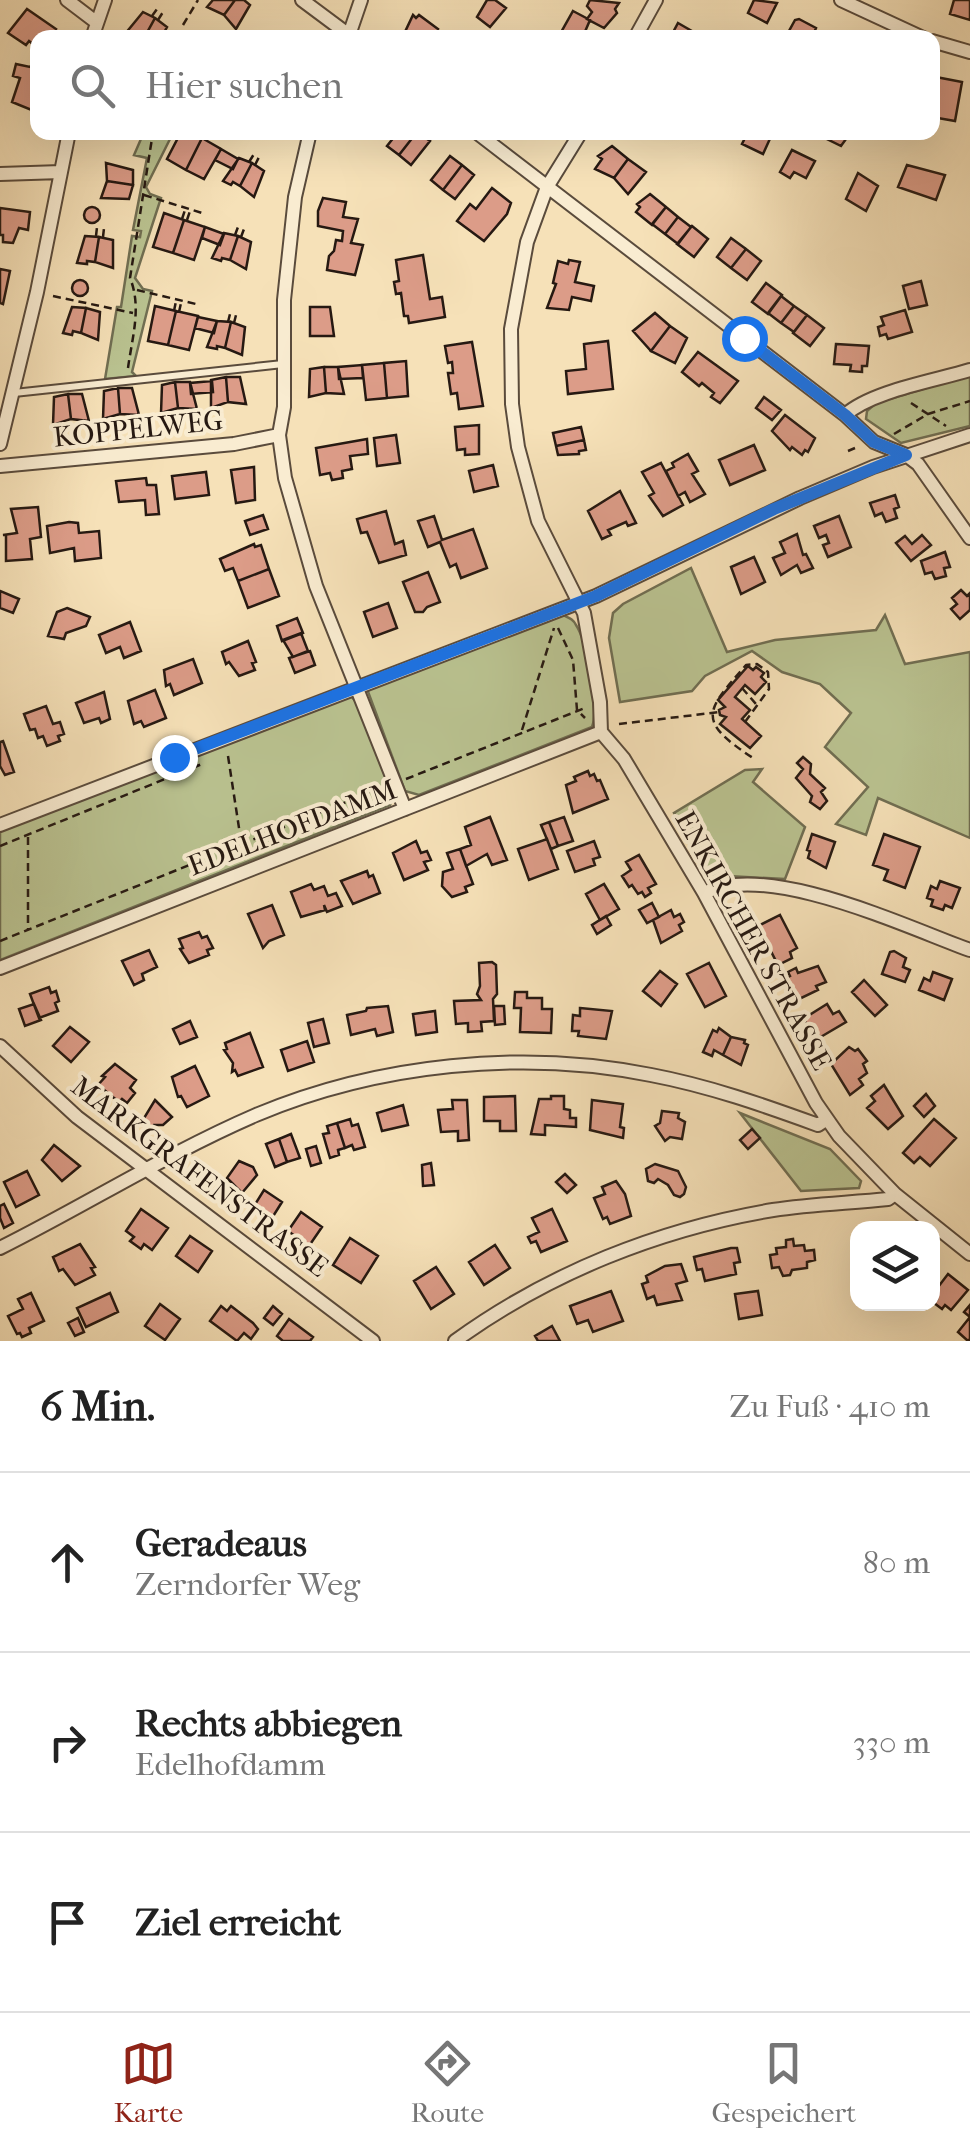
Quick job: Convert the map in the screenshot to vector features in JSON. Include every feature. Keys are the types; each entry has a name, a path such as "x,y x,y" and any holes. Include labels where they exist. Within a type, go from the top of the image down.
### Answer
{"street":[{"path":"67,0 96,22"},
{"path":"94,30 104,0"},
{"path":"302,0 342,30"},
{"path":"352,30 361,0"},
{"path":"640,30 656,0"},
{"path":"841,0 906,30"},
{"path":"940,43 970,52"},
{"path":"0,444 37,292 67,140"},
{"path":"308,140 295,197 284,313 284,407 279,435 285,478 303,550 405,809"},
{"path":"486,140 845,415 874,442 906,455 920,467 970,538"},
{"path":"576,140 548,187 527,242 515,297 510,357 512,415 538,522 584,614 602,732"},
{"path":"0,174 60,172"},
{"path":"845,415 855,406 970,370"},
{"name":"KOPPELWEG","path":"0,466 234,444 279,435"},
{"path":"0,825 624,584 787,503 906,455 970,435"},
{"name":"EDELHOFDAMM","path":"0,968 602,732"},
{"name":"ENKIRCHER STRASSE","path":"602,732 624,759 704,893 789,1058 827,1119 895,1194 970,1254"},
{"path":"704,893 736,884 782,888 827,898 970,950"},
{"name":"MARKGRAFENSTRASSE","path":"0,1046 77,1117 372,1341"},
{"path":"0,1248 210,1136 314,1094 403,1074 478,1065 572,1065 649,1074 729,1093 818,1125 827,1119"},
{"path":"456,1341 551,1283 638,1244 697,1225 775,1210 888,1200 895,1194"}],"lane":[{"path":"13,393 283,364"}],"path":[{"path":"184,25 198,0"},
{"path":"152,16 157,9"},
{"path":"158,20 162,12"},
{"path":"126,381 136,313 130,278 152,140"},
{"path":"250,162 254,154"},
{"path":"255,165 259,157"},
{"path":"143,195 202,213"},
{"path":"185,220 188,209"},
{"path":"235,235 238,226"},
{"path":"96,236 97,228"},
{"path":"102,237 104,228"},
{"path":"241,237 244,229"},
{"path":"135,290 196,304"},
{"path":"37,292 136,313"},
{"path":"176,311 179,300"},
{"path":"228,322 230,314"},
{"path":"234,323 236,315"},
{"path":"900,396 952,431"},
{"path":"888,437 928,414 970,402"},
{"path":"848,451 854,448"},
{"path":"400,781 578,710 573,660 556,622 520,733"},
{"path":"745,722 770,681 768,672 758,664 746,664 714,702 712,713 717,728 753,758"},
{"path":"742,688 757,705"},
{"path":"738,700 747,696"},
{"path":"618,724 720,712"},
{"path":"228,754 242,844"},
{"path":"0,846 209,761"},
{"path":"0,941 390,785"},
{"path":"28,834 28,930"}],"green space":[{"path":"141,140 170,140 146,187 150,194 161,198 135,278 143,289 152,291 132,372 136,376 105,379 132,236 140,237 141,231 133,230 147,158 134,155"},
{"path":"970,375 970,426 901,443 866,419 867,411 876,403"},
{"path":"691,568 727,652 775,640 876,630 885,615 905,664 970,652 970,838 878,798 866,835 836,824 868,787 825,747 851,713 820,684 782,672 752,651 705,676 692,691 620,702 609,638 613,613"},
{"path":"563,615 575,623 584,645 593,691 592,727 419,795 405,791 367,689"},
{"path":"350,695 357,703 393,796 390,805 0,960 0,827"},
{"path":"762,769 753,782 805,827 785,879 710,875 674,813 745,770"},
{"path":"740,1113 830,1149 861,1181 859,1188 801,1191"}],"building":[{"path":"213,0 235,0 224,15 207,7"},
{"path":"235,0 250,5 236,29 224,15"},
{"path":"487,0 495,0 506,8 490,27 477,17"},
{"path":"590,0 619,3 617,13 604,28 587,19 592,12 587,6"},
{"path":"754,0 777,3 767,23 748,13"},
{"path":"954,0 970,0 970,20 950,14"},
{"path":"27,9 56,29 30,30 30,42 26,45 8,33"},
{"path":"573,11 590,20 586,30 562,30"},
{"path":"143,12 155,18 148,30 128,30"},
{"path":"413,15 438,29 437,30 406,30"},
{"path":"155,18 167,27 165,30 148,30"},
{"path":"799,19 815,30 790,30"},
{"path":"16,64 30,67 30,109 12,102 20,78 13,76"},
{"path":"940,78 962,82 955,121 940,118"},
{"path":"177,140 201,140 186,170 167,159"},
{"path":"201,140 221,149 204,179 186,170"},
{"path":"392,140 411,140 399,155 387,146"},
{"path":"411,140 430,141 411,165 399,155"},
{"path":"744,140 769,140 763,154 742,144"},
{"path":"612,146 628,159 614,178 595,169 602,159 598,156"},
{"path":"221,149 238,159 233,169 215,160"},
{"path":"792,150 815,161 806,178 794,172 790,178 780,172"},
{"path":"450,156 462,165 443,190 431,180"},
{"path":"239,158 252,163 240,186 233,182 231,185 223,181"},
{"path":"628,159 646,172 628,194 614,178"},
{"path":"106,163 133,170 133,185 107,181"},
{"path":"252,163 264,171 254,197 240,186"},
{"path":"462,165 474,175 455,199 443,190"},
{"path":"907,165 945,175 936,200 898,187"},
{"path":"858,173 878,186 866,211 846,199"},
{"path":"107,181 133,185 129,199 101,198"},
{"path":"492,188 511,203 507,214 484,241 457,221 470,204 476,209"},
{"path":"650,194 666,207 652,225 636,212 640,207 637,204"},
{"path":"323,198 346,202 343,217 358,219 351,243 363,245 355,275 327,270 329,256 336,240 342,241 343,231 318,226"},
{"path":"92,207 100,215 92,223 84,215"},
{"path":"666,207 678,217 665,234 652,224"},
{"path":"0,208 30,212 28,230 19,228 13,243 3,242 0,235"},
{"path":"164,213 184,220 173,253 153,247"},
{"path":"678,217 691,227 678,244 665,234"},
{"path":"184,220 205,227 194,260 173,253"},
{"path":"692,226 708,239 694,257 677,244"},
{"path":"205,227 224,234 220,245 202,238"},
{"path":"224,233 238,236 230,260 221,261 212,258"},
{"path":"85,236 99,237 95,262 77,263"},
{"path":"238,236 251,242 246,269 230,260"},
{"path":"99,237 113,240 113,268 95,262"},
{"path":"731,238 746,249 731,268 717,257"},
{"path":"746,249 761,261 747,280 731,268"},
{"path":"423,255 430,299 442,297 445,317 409,323 408,316 404,316 401,293 396,294 396,260"},
{"path":"569,260 580,262 575,282 594,286 591,301 572,297 569,310 547,308 556,284 553,283 558,261 568,264"},
{"path":"0,269 10,271 3,304 0,303"},
{"path":"80,280 88,288 80,296 72,288"},
{"path":"921,281 927,305 909,309 903,286"},
{"path":"766,283 782,295 768,314 752,302"},
{"path":"781,296 794,306 781,323 768,313"},
{"path":"155,306 176,311 168,345 148,341"},
{"path":"794,306 807,315 794,332 781,323"},
{"path":"72,307 86,308 81,333 73,331 72,335 63,333"},
{"path":"310,307 330,307 334,336 310,336"},
{"path":"86,308 100,312 98,340 81,333"},
{"path":"905,310 912,332 888,339 886,334 880,336 878,327 884,325 881,317"},
{"path":"176,311 198,316 189,350 168,345"},
{"path":"655,313 670,326 651,351 633,331"},
{"path":"807,315 824,328 810,346 793,333"},
{"path":"198,317 217,321 214,333 195,328"},
{"path":"217,321 231,322 225,348 207,347"},
{"path":"231,322 245,327 242,355 225,348"},
{"path":"670,326 687,338 675,363 651,351"},
{"path":"608,341 613,389 568,394 566,371 586,369 584,344"},
{"path":"472,342 483,406 459,409 457,393 451,394 448,373 453,373 452,362 448,363 445,346"},
{"path":"836,344 869,346 867,366 862,366 862,372 850,371 851,365 834,364"},
{"path":"698,352 738,381 720,403 702,383 699,386 682,372"},
{"path":"406,361 408,396 387,398 384,363"},
{"path":"384,363 387,398 366,400 362,365"},
{"path":"362,365 363,378 339,379 338,367"},
{"path":"324,367 326,393 309,397 310,369"},
{"path":"324,367 338,367 344,394 326,393"},
{"path":"226,377 228,402 211,408 211,380"},
{"path":"226,377 240,377 246,404 228,402"},
{"path":"212,381 213,392 191,394 190,383"},
{"path":"175,382 178,408 161,413 162,385"},
{"path":"175,382 190,382 197,409 178,408"},
{"path":"118,388 120,414 103,419 104,391"},
{"path":"118,388 132,388 139,415 120,414"},
{"path":"68,394 71,419 53,425 54,397"},
{"path":"68,394 82,394 89,421 71,419"},
{"path":"764,397 781,410 772,420 756,408"},
{"path":"785,415 815,438 808,452 805,450 802,455 792,447 790,450 772,431"},
{"path":"479,425 479,454 465,455 465,449 457,450 455,427"},
{"path":"581,427 584,440 556,446 553,433"},
{"path":"396,435 400,463 377,466 374,438"},
{"path":"367,439 368,454 350,456 352,469 342,471 343,478 332,480 330,473 320,475 316,448"},
{"path":"584,440 586,450 558,455 556,446"},
{"path":"754,445 765,470 730,485 719,460"},
{"path":"688,454 698,471 692,474 705,494 690,502 685,492 678,496 666,471"},
{"path":"661,463 683,505 663,516 649,496 654,493 642,472"},
{"path":"493,465 498,486 474,492 469,471"},
{"path":"254,467 255,500 236,503 231,470"},
{"path":"206,472 209,495 175,499 172,476"},
{"path":"146,478 147,485 156,485 159,514 146,515 145,500 119,502 116,481"},
{"path":"620,491 636,523 628,526 626,522 608,530 611,535 602,539 588,511"},
{"path":"895,495 897,518 886,522 882,513 875,516 870,503"},
{"path":"38,507 41,537 30,539 32,559 6,561 3,535 17,533 11,509"},
{"path":"386,511 395,544 403,541 406,555 379,563 367,532 361,533 357,519"},
{"path":"263,515 268,529 250,535 245,521"},
{"path":"434,516 442,540 473,529 487,568 461,578 456,564 450,567 440,542 428,547 418,521"},
{"path":"839,516 851,547 828,557 823,545 829,543 826,535 819,538 814,526"},
{"path":"78,523 79,533 99,531 101,558 75,561 74,548 50,553 47,526"},
{"path":"797,534 803,555 813,568 801,573 797,565 781,575 773,558 785,553 780,542"},
{"path":"922,535 931,545 911,561 896,543 905,536 912,544"},
{"path":"254,544 261,545 269,569 238,581 233,568 225,571 220,559"},
{"path":"945,552 950,567 944,568 946,576 935,579 932,572 925,574 921,561"},
{"path":"754,557 765,582 741,594 731,567"},
{"path":"269,569 279,596 248,608 238,581"},
{"path":"428,572 440,602 415,612 403,582"},
{"path":"961,590 967,596 970,593 970,610 960,619 951,609 957,604 952,598"},
{"path":"0,591 19,599 13,613 0,608"},
{"path":"388,603 397,628 373,637 364,612"},
{"path":"67,608 90,617 86,626 66,633 64,639 48,636 57,612"},
{"path":"297,618 303,633 282,641 277,626"},
{"path":"130,622 141,651 124,658 120,647 106,653 99,635"},
{"path":"301,633 308,651 293,657 283,640"},
{"path":"248,641 255,670 239,676 229,662 226,664 222,652"},
{"path":"310,651 315,665 295,673 289,658"},
{"path":"193,659 202,683 174,695 170,684 166,686 164,670"},
{"path":"748,666 764,673 761,677 766,682 755,694 745,685 735,697 750,710 742,719 761,736 750,748 720,724 726,717 720,715 719,710 725,707 718,700"},
{"path":"155,690 166,718 144,727 141,721 134,724 128,701"},
{"path":"104,692 110,719 84,723 76,703"},
{"path":"46,706 53,724 60,722 64,734 58,736 60,741 47,746 43,736 38,738 35,729 30,730 24,714"},
{"path":"3,741 14,772 5,775 0,766"},
{"path":"803,757 811,764 810,774 825,788 821,792 827,801 820,809 810,802 812,796 796,778 803,769 797,763"},
{"path":"588,771 600,780 608,799 573,813 566,785"},
{"path":"490,817 507,860 492,865 487,854 466,866 460,849 471,845 465,827"},
{"path":"564,817 573,841 558,846 549,822"},
{"path":"549,822 558,846 551,849 541,825"},
{"path":"812,834 835,842 826,868 808,858"},
{"path":"884,834 920,847 905,888 884,880 888,870 873,865"},
{"path":"547,839 558,869 529,880 518,849"},
{"path":"416,841 421,853 427,851 431,860 424,862 428,870 404,880 393,853"},
{"path":"594,841 600,857 593,859 595,865 575,872 567,851"},
{"path":"460,849 473,884 465,887 467,892 452,897 442,886 443,872 453,869 447,853"},
{"path":"639,855 656,884 648,888 651,893 645,897 632,885 629,887 622,876 631,870 626,862"},
{"path":"367,871 369,877 373,875 380,893 353,904 341,881"},
{"path":"940,881 960,888 952,908 931,906 933,900 927,898 931,886 937,889"},
{"path":"311,884 314,890 324,886 328,896 336,893 342,906 327,912 324,905 325,910 301,917 291,892"},
{"path":"604,884 619,909 600,920 586,894"},
{"path":"652,903 659,917 647,923 639,910"},
{"path":"272,905 284,935 263,948 248,914"},
{"path":"671,910 674,917 680,914 684,922 679,925 682,931 661,943 653,920"},
{"path":"780,915 797,948 790,952 792,958 778,965 758,926"},
{"path":"606,916 611,925 597,934 592,925"},
{"path":"199,932 202,938 207,936 213,948 207,950 209,955 189,963 179,939"},
{"path":"149,950 157,967 142,974 144,980 134,985 122,961"},
{"path":"890,952 906,958 903,967 910,970 905,982 882,974"},
{"path":"479,963 496,965 497,994 493,999 494,1021 481,1022 482,1031 468,1032 468,1023 456,1024 454,1001 481,1000 477,994"},
{"path":"709,963 726,996 705,1007 687,974"},
{"path":"818,966 826,982 795,1001 785,979 790,976 788,972"},
{"path":"660,971 677,984 661,1006 643,991"},
{"path":"933,972 952,979 944,1000 919,990 924,978 930,981"},
{"path":"864,980 887,1005 875,1016 852,992"},
{"path":"49,987 51,993 56,991 58,1011 39,1018 30,994"},
{"path":"515,992 527,992 527,998 542,998 542,1009 552,1009 551,1033 520,1032 521,1008 514,1008"},
{"path":"34,1004 41,1020 25,1026 19,1009"},
{"path":"827,1004 833,1014 839,1011 846,1022 819,1038 803,1019"},
{"path":"388,1006 393,1032 377,1036 375,1029 351,1035 347,1015"},
{"path":"494,1006 504,1006 505,1024 495,1025"},
{"path":"580,1008 612,1011 606,1039 578,1036 579,1031 572,1031 573,1015 580,1016"},
{"path":"435,1011 437,1032 416,1035 413,1014"},
{"path":"323,1019 329,1043 314,1047 308,1023"},
{"path":"190,1021 197,1037 180,1044 173,1029"},
{"path":"70,1027 89,1042 71,1062 53,1046"},
{"path":"719,1028 731,1037 723,1055 714,1050 712,1056 703,1052 713,1030 717,1032"},
{"path":"250,1033 263,1067 238,1076 235,1070 232,1072 233,1063 224,1050 225,1043"},
{"path":"731,1037 745,1040 748,1045 741,1065 723,1055"},
{"path":"307,1041 314,1062 288,1071 281,1050"},
{"path":"849,1047 858,1049 867,1061 863,1064 867,1073 859,1079 863,1085 850,1095 831,1064"},
{"path":"115,1064 136,1080 130,1088 135,1093 127,1103 122,1099 119,1102 98,1085"},
{"path":"195,1066 209,1096 187,1107 178,1097 172,1077"},
{"path":"884,1085 903,1116 888,1129 867,1108 875,1101 871,1096"},
{"path":"926,1094 935,1106 924,1117 914,1106"},
{"path":"515,1096 516,1131 500,1131 500,1121 484,1121 484,1097"},
{"path":"564,1096 564,1109 570,1110 570,1118 576,1118 576,1127 545,1125 545,1135 531,1134 539,1099"},
{"path":"155,1100 172,1117 163,1125 154,1125 152,1130 141,1123"},
{"path":"452,1100 467,1100 469,1140 458,1141 458,1131 441,1132 438,1110 453,1109"},
{"path":"592,1100 623,1104 623,1138 590,1130"},
{"path":"403,1105 408,1125 382,1131 377,1113"},
{"path":"662,1111 679,1113 678,1118 685,1122 682,1139 670,1137 665,1141 655,1126 660,1123"},
{"path":"350,1119 352,1126 358,1124 365,1147 345,1148 337,1123"},
{"path":"934,1119 956,1138 930,1166 920,1157 914,1163 903,1153"},
{"path":"337,1123 345,1148 330,1158 323,1134 329,1133 327,1126"},
{"path":"752,1129 760,1138 748,1149 740,1140"},
{"path":"291,1134 300,1158 287,1162 279,1139"},
{"path":"279,1139 287,1162 275,1167 266,1144"},
{"path":"54,1145 80,1166 62,1181 42,1160"},
{"path":"316,1146 321,1163 311,1166 306,1149"},
{"path":"239,1161 253,1167 257,1175 242,1193 227,1178"},
{"path":"431,1163 434,1185 423,1186 422,1165"},
{"path":"655,1164 678,1171 686,1187 684,1194 674,1195 658,1179 654,1183 648,1181 646,1169"},
{"path":"27,1171 39,1195 16,1207 4,1182"},
{"path":"565,1174 576,1185 567,1193 556,1182"},
{"path":"616,1181 625,1194 631,1216 610,1224 607,1217 603,1219 594,1198 605,1194 602,1187"},
{"path":"264,1190 282,1202 272,1218 254,1206"},
{"path":"4,1204 13,1223 4,1228 0,1206"},
{"path":"141,1209 168,1228 152,1250 144,1244 141,1249 130,1241 134,1237 126,1231"},
{"path":"552,1209 567,1241 541,1252 536,1241 531,1243 528,1237 539,1232 532,1218"},
{"path":"301,1212 322,1227 309,1246 288,1231"},
{"path":"190,1236 212,1251 198,1272 176,1256"},
{"path":"350,1238 378,1256 361,1283 333,1265"},
{"path":"793,1239 794,1246 814,1250 815,1260 807,1262 807,1268 783,1276 779,1267 772,1268 770,1255 777,1254 776,1248 786,1247 786,1240"},
{"path":"80,1244 95,1267 91,1268 95,1275 75,1285 63,1269 59,1271 53,1257"},
{"path":"495,1245 510,1268 484,1285 469,1262"},
{"path":"737,1248 740,1262 734,1263 736,1274 705,1281 694,1257"},
{"path":"681,1264 687,1281 676,1284 682,1300 657,1305 654,1296 647,1299 642,1284 648,1282 646,1276 665,1266"},
{"path":"436,1267 454,1294 431,1309 414,1281"},
{"path":"948,1274 968,1290 951,1310 945,1305 942,1309 940,1284"},
{"path":"611,1291 623,1321 593,1332 588,1320 577,1324 570,1306"},
{"path":"758,1291 762,1315 739,1319 735,1294"},
{"path":"31,1293 44,1321 29,1328 31,1333 22,1337 8,1316 23,1309 18,1299"},
{"path":"110,1293 118,1312 86,1327 77,1308"},
{"path":"160,1304 180,1319 165,1340 145,1326"},
{"path":"221,1306 227,1311 231,1306 253,1323 258,1329 251,1339 244,1333 237,1341 210,1321"},
{"path":"273,1306 282,1314 273,1325 264,1318"},
{"path":"970,1317 970,1339 968,1341 958,1332"},
{"path":"78,1318 84,1332 75,1336 68,1323"},
{"path":"289,1319 313,1337 310,1341 283,1341 277,1336"},
{"path":"552,1326 560,1341 538,1341 535,1336"}],"route":[{"path":"174,757 596,596 774,509 906,455 874,442 744,338"}]}
